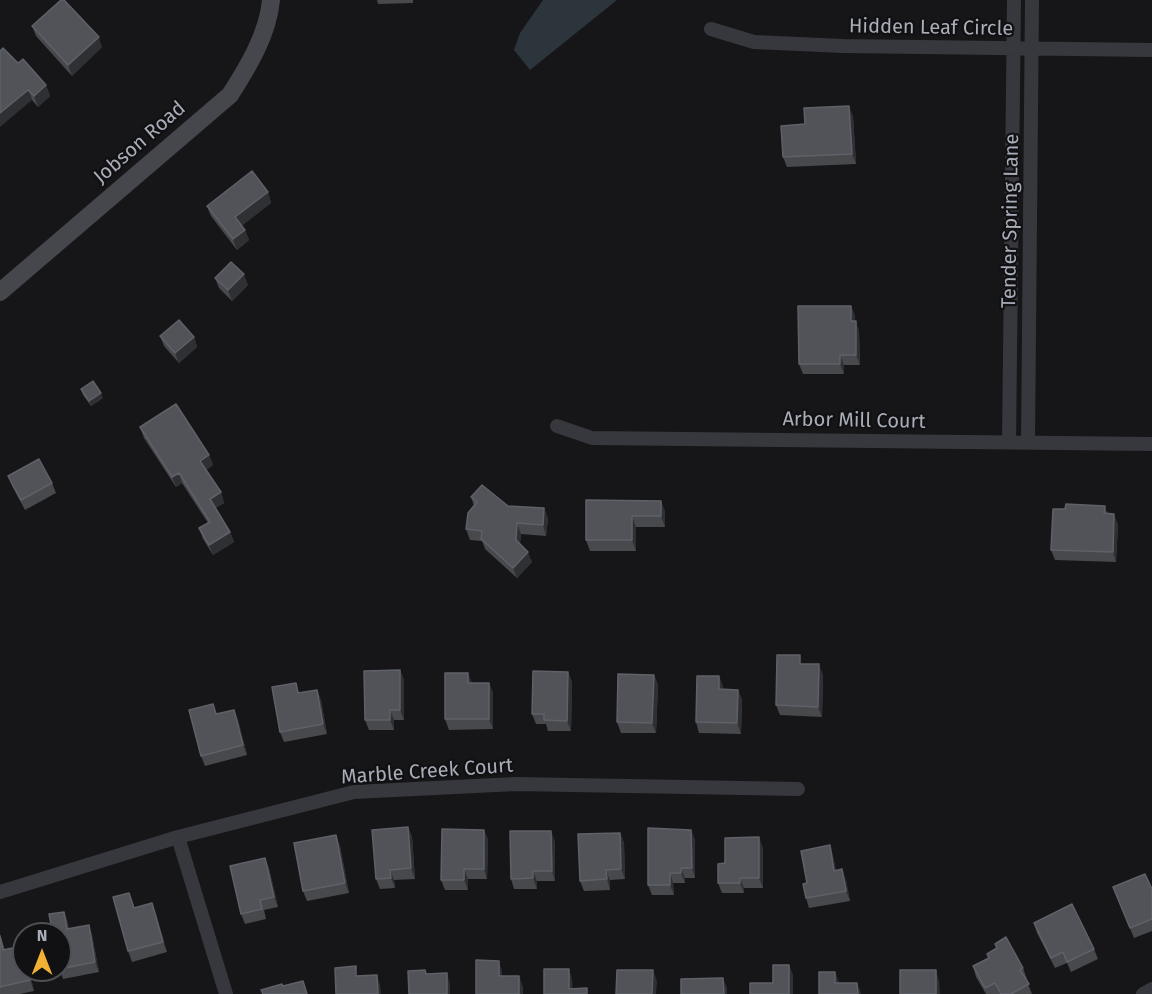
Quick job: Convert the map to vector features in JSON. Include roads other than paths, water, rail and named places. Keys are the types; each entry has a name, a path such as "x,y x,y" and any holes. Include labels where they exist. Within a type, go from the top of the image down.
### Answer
{"street":[{"name":"Jobson Road","path":"0,292 230,95 247,69 261,37 271,0"},
{"name":"Tender Spring Lane","path":"1009,442 1014,0"},
{"name":"Tender Spring Lane","path":"1028,442 1032,0"},
{"name":"Hidden Leaf Circle","path":"711,29 754,42 843,46 1152,50"},
{"name":"Arbor Mill Court","path":"557,426 592,438 1152,444"},
{"name":"Marble Creek Court","path":"0,892 178,837 354,792 516,784 798,789"},
{"path":"178,837 226,994"},
{"path":"1143,994 1152,989"}]}
